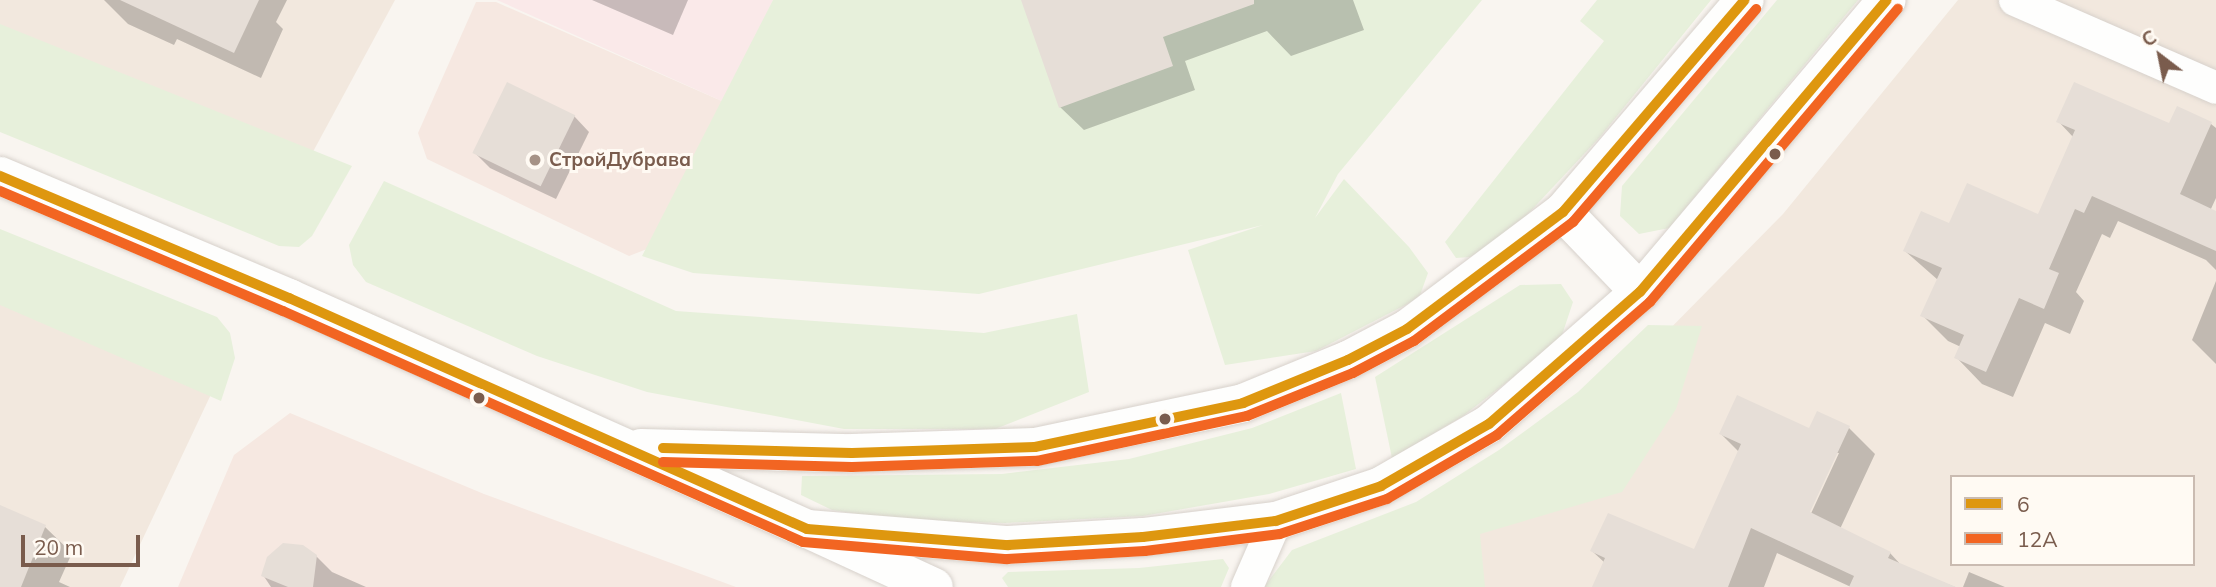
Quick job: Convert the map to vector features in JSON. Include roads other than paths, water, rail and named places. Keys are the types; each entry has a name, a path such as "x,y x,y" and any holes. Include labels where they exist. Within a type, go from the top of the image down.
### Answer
{"main road":[{"path":"621,447 852,453 1035,447 1243,403 1348,360 1406,329 1563,212 1745,0"},
{"path":"807,529 1008,545 1143,537 1276,521 1381,485 1489,424 1640,292 1887,0"},
{"path":"0,176 289,298 934,587"},
{"path":"1563,212 1640,292"}],"street":[{"path":"2015,0 2216,88"},
{"path":"1247,587 1276,521"}],"place":[{"name":"СтройДубрава","path":"535,160"}]}
